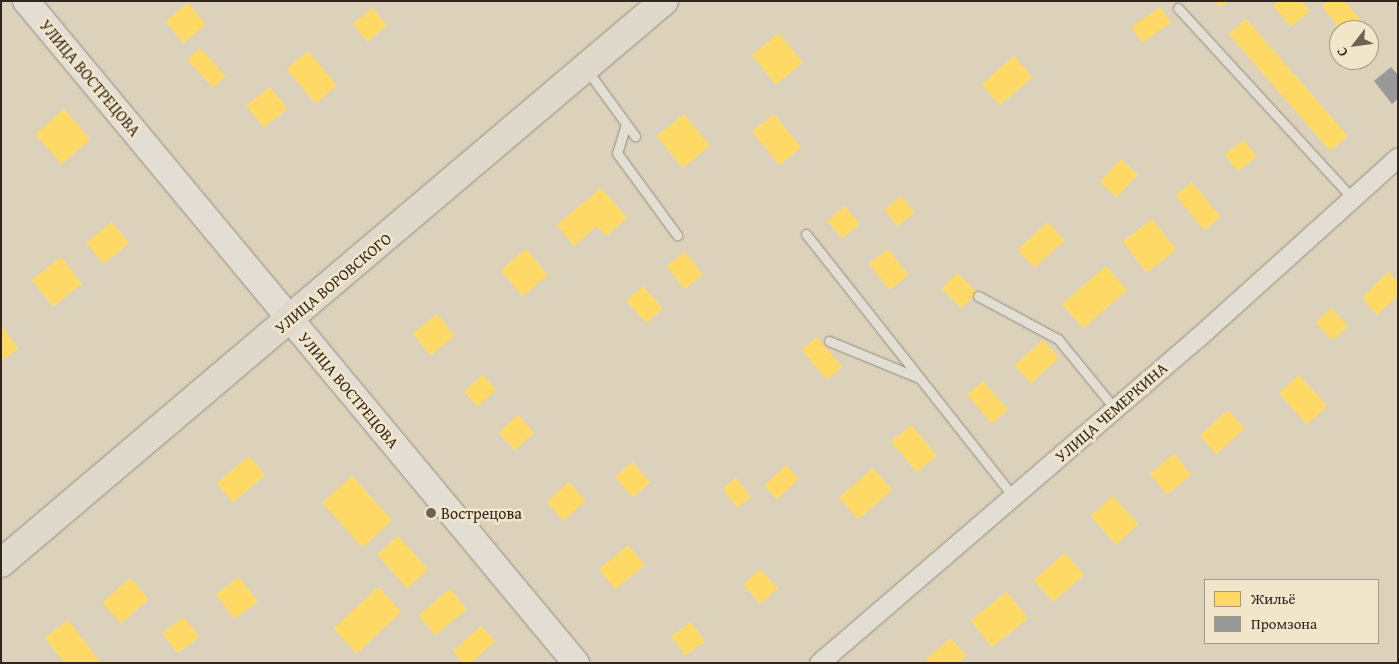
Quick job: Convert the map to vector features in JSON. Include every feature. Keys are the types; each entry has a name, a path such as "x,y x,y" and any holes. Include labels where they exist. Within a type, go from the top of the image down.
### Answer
{"main road":[{"name":"УЛИЦА ВОРОВСКОГО","path":"1,562 290,320 664,1"}],"street":[{"name":"УЛИЦА ВОСТРЕЦОВА","path":"26,1 576,663"},
{"name":"УЛИЦА ЧЕМЕРКИНА","path":"819,663 1115,409 1398,157"}],"lane":[{"path":"1178,8 1352,198"},
{"path":"586,68 635,136"},
{"path":"626,124 617,153 677,235"},
{"path":"806,234 1013,496"},
{"path":"978,296 1058,339 1115,409"},
{"path":"829,341 921,379"}],"building: Жильё":[{"path":"1215,1 1229,1 1220,8"},
{"path":"1277,1 1302,1 1310,11 1291,27 1273,5"},
{"path":"1328,1 1345,1 1360,20 1333,20 1322,6"},
{"path":"188,3 206,25 183,43 165,21"},
{"path":"1160,7 1171,23 1142,43 1131,27"},
{"path":"372,8 387,26 368,42 353,24"},
{"path":"1246,19 1348,136 1330,151 1229,34"},
{"path":"779,33 803,63 776,85 752,55"},
{"path":"200,48 225,76 213,88 187,59"},
{"path":"308,51 337,85 315,103 287,69"},
{"path":"1014,56 1032,77 1000,105 982,84"},
{"path":"270,87 287,109 264,128 246,105"},
{"path":"64,109 90,139 62,164 35,134"},
{"path":"684,114 710,146 683,168 657,136"},
{"path":"774,114 801,147 779,165 752,132"},
{"path":"1244,140 1257,157 1237,171 1225,154"},
{"path":"1121,159 1138,175 1117,197 1100,182"},
{"path":"1192,182 1220,217 1204,230 1176,195"},
{"path":"601,188 627,218 606,236 597,226 574,246 557,225"},
{"path":"902,196 915,213 897,226 884,209"},
{"path":"845,206 860,224 842,238 827,221"},
{"path":"1152,219 1176,250 1147,273 1123,242"},
{"path":"112,222 129,243 103,264 86,243"},
{"path":"1048,222 1065,241 1034,268 1018,249"},
{"path":"526,249 548,275 523,296 501,270"},
{"path":"888,249 908,275 889,290 869,264"},
{"path":"685,252 703,275 685,289 667,266"},
{"path":"61,257 82,284 53,307 32,280"},
{"path":"1106,266 1127,290 1083,328 1062,304"},
{"path":"1388,272 1398,282 1398,295 1377,315 1362,298"},
{"path":"957,273 977,292 962,308 942,289"},
{"path":"643,286 663,309 646,323 626,300"},
{"path":"1331,308 1348,326 1333,341 1316,322"},
{"path":"437,314 455,336 431,355 413,334"},
{"path":"1,324 18,349 1,361"},
{"path":"817,337 842,367 827,380 802,350"},
{"path":"1043,340 1059,358 1031,383 1015,365"},
{"path":"483,375 496,390 477,406 464,391"},
{"path":"1299,375 1327,406 1307,424 1279,393"},
{"path":"983,381 1008,410 992,423 967,395"},
{"path":"1228,410 1245,429 1216,454 1200,435"},
{"path":"518,415 534,433 515,450 499,432"},
{"path":"911,425 937,456 917,472 891,442"},
{"path":"1174,454 1191,475 1167,494 1150,474"},
{"path":"249,456 265,475 233,502 217,483"},
{"path":"633,462 650,483 632,497 615,476"},
{"path":"786,465 799,479 777,499 764,485"},
{"path":"873,468 892,490 858,519 839,498"},
{"path":"352,476 392,521 362,547 322,503"},
{"path":"736,478 751,497 737,507 723,488"},
{"path":"569,482 586,501 563,521 547,502"},
{"path":"1113,496 1138,524 1116,544 1091,516"},
{"path":"398,536 428,569 407,588 377,555"},
{"path":"628,545 645,565 616,589 599,569"},
{"path":"1065,553 1084,575 1053,602 1034,580"},
{"path":"760,569 778,588 761,604 743,585"},
{"path":"239,577 258,602 234,619 216,594"},
{"path":"130,578 149,599 121,624 103,603"},
{"path":"378,587 401,612 357,653 333,629"},
{"path":"450,589 467,609 435,635 419,615"},
{"path":"1007,592 1028,619 992,647 971,620"},
{"path":"184,617 199,637 177,653 162,633"},
{"path":"68,620 101,663 65,663 45,638"},
{"path":"691,622 705,642 685,655 671,636"},
{"path":"481,626 495,641 471,663 463,663 453,651"},
{"path":"951,638 966,656 959,663 929,663 926,659"}],"building: Промзона":[{"path":"1391,67 1398,75 1398,99 1392,104 1374,81"}],"place":[{"name":"Вострецова","path":"431,513"}]}
